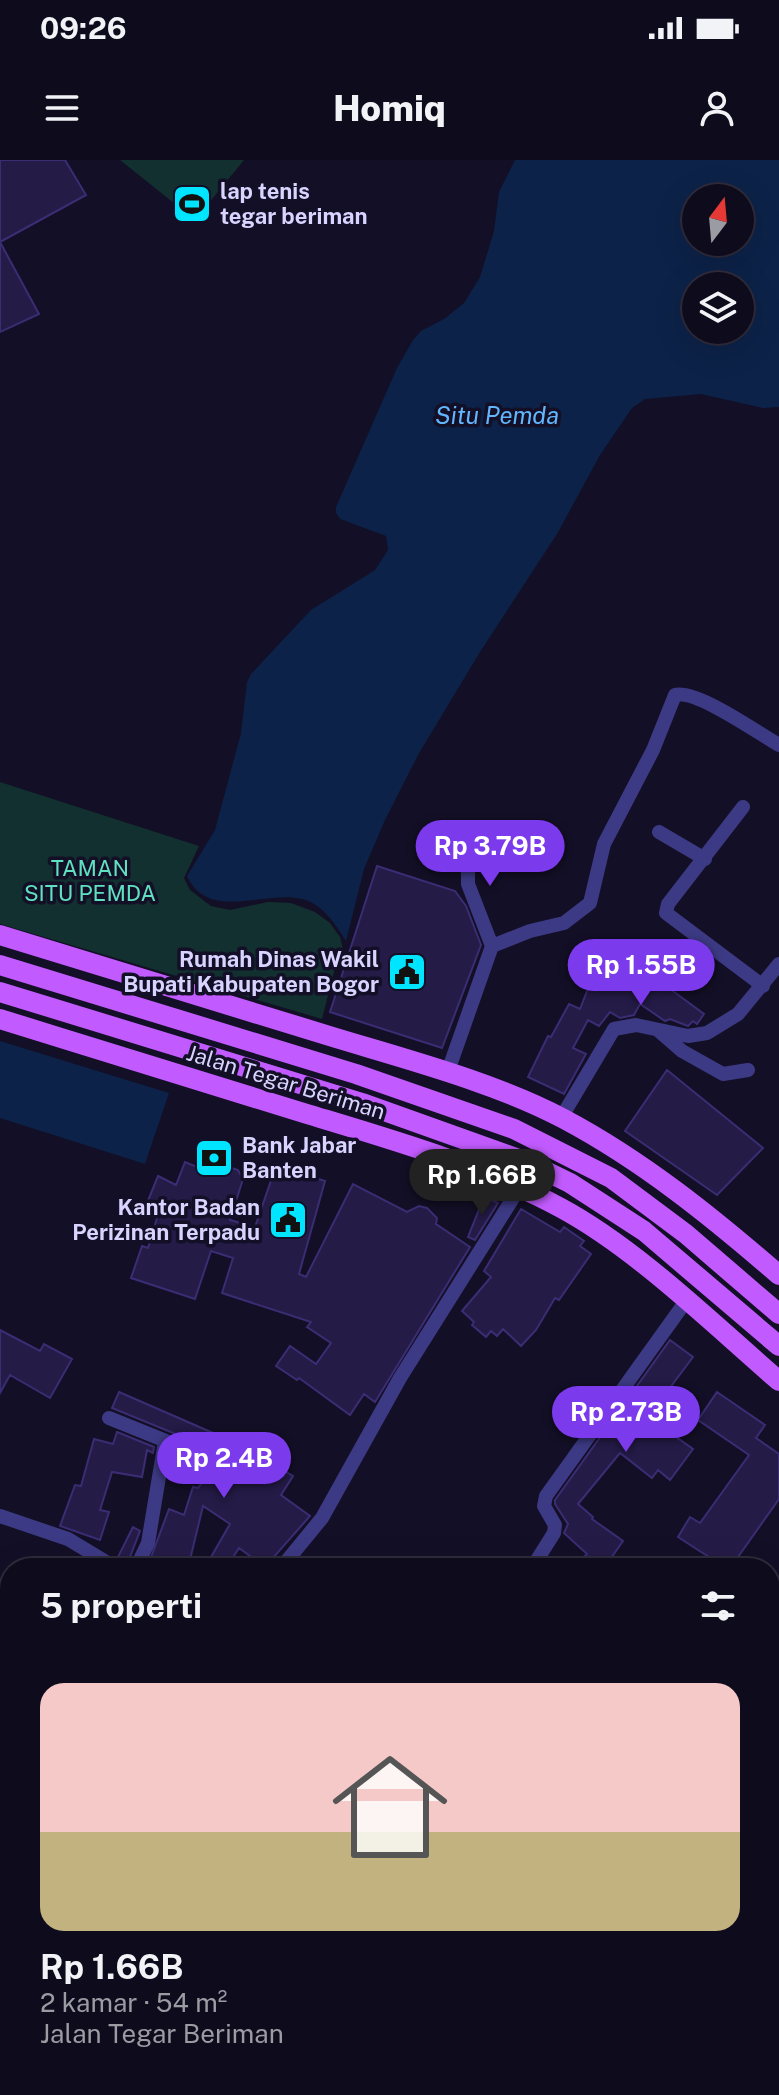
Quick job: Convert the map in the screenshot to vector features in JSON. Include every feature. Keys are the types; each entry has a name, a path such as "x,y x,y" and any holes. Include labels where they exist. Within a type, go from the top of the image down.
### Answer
{"main road":[{"path":"0,935 365,1047 512,1096 614,1147 674,1188 779,1275"},
{"name":"Jalan Tegar Beriman","path":"0,965 356,1074 514,1129 611,1178 686,1234 779,1314"},
{"name":"Jalan Tegar Beriman","path":"0,992 362,1103 527,1162 591,1196 644,1231 779,1346"},
{"path":"109,1026 116,1001"},
{"name":"Jalan Tegar Beriman","path":"0,1019 380,1136 520,1187 597,1230 779,1381"},
{"path":"356,1074 365,1047"}],"street":[{"path":"492,946 530,931 564,923 590,903 604,844 653,750 675,695 683,693 698,699 779,745"},
{"path":"743,807 668,904 666,913 763,986"},
{"path":"447,1074 492,946 468,884 468,863 492,829"},
{"path":"659,832 705,859"},
{"path":"561,1118 614,1029 636,1025 688,1036 707,1033 738,1014 779,964"},
{"path":"658,1031 682,1051 723,1074 748,1070"},
{"path":"289,1558 322,1518 400,1378 520,1187"},
{"path":"538,1558 554,1533 555,1525 544,1506 546,1496 686,1301"},
{"path":"109,1418 223,1464"},
{"path":"141,1558 148,1543 165,1441"},
{"path":"0,1516 68,1539 99,1558"}],"green space":[{"name":"lap tenis tegar beriman","path":"120,160 244,160 195,220"},
{"name":"TAMAN SITU PEMDA","path":"0,782 199,846 184,878 190,890 211,906 230,910 268,902 291,903 315,912 330,923 340,937 343,949 322,1019 0,924"}],"water":[{"name":"Situ Pemda","path":"515,160 779,160 779,407 763,408 701,394 645,399 632,408 600,455 557,534 418,755 364,869 346,941 328,916 316,905 302,899 223,901 209,898 196,890 187,876 215,830 241,733 247,682 311,610 375,570 388,550 386,536 340,519 336,507 397,368 413,340 421,331 444,319 464,303 480,277 494,231 499,192"},
{"path":"0,1041 169,1093 145,1164 0,1118"}],"building":[{"path":"0,160 65,160 86,195 0,242"},
{"path":"0,242 39,314 0,332"},
{"name":"Rumah Dinas Wakil Bupati Kabupaten Bogor","path":"377,866 455,891 466,906 481,945 442,1048 330,1012"},
{"path":"599,961 628,972 630,970 673,991 704,1014 697,1024 693,1021 688,1026 670,1019 665,1021 640,1004 634,1015 620,1018 610,1012 599,1026 588,1020 573,1048 586,1054 564,1094 528,1077 548,1036 551,1037 569,1004 580,1009"},
{"path":"667,1070 763,1148 717,1195 625,1131"},
{"path":"206,1159 238,1170 243,1179 230,1220 255,1227 276,1166 325,1181 299,1274 306,1277 353,1184 407,1212 419,1206 427,1208 437,1218 436,1224 470,1247 375,1402 364,1394 350,1415 299,1378 297,1380 276,1366 290,1346 316,1364 331,1343 307,1327 311,1322 222,1293 233,1258 211,1251 195,1299 131,1278 142,1246 148,1248 157,1218 143,1213 158,1176 176,1185 185,1162 202,1169"},
{"path":"484,1197 498,1203 475,1240 468,1237"},
{"path":"521,1209 560,1232 564,1227 584,1241 580,1246 591,1254 521,1346 503,1329 497,1336 491,1331 486,1337 462,1311 491,1277 484,1271"},
{"path":"0,1330 40,1351 44,1344 72,1359 50,1398 10,1375 0,1393"},
{"path":"670,1340 693,1357 648,1417 693,1449 670,1480 658,1470 652,1478 620,1453 578,1504 592,1519 623,1541 611,1558 585,1556 587,1554 564,1533 568,1524 555,1500"},
{"path":"119,1392 243,1446 293,1476 281,1495 310,1516 273,1558 253,1558 239,1548 232,1558 210,1558 230,1524 203,1506 190,1558 151,1558 169,1509 184,1515 193,1487 198,1488 212,1470 224,1474 228,1472 233,1462 227,1455 112,1408"},
{"path":"717,1392 765,1425 756,1438 779,1454 779,1499 739,1558 711,1558 678,1537 690,1517 700,1523 749,1455 698,1420"},
{"path":"117,1432 154,1447 153,1453 147,1450 142,1477 112,1472 100,1510 109,1512 100,1540 60,1526 75,1485 81,1486 94,1439 113,1444"},
{"path":"133,1527 140,1531 130,1558 118,1557"}],"place":[{"name":"lap tenis tegar beriman","path":"192,204"},
{"name":"Rumah Dinas Wakil Bupati Kabupaten Bogor","path":"407,972"},
{"name":"Bank Jabar Banten","path":"214,1158"},
{"name":"Kantor Badan Perizinan Terpadu","path":"288,1220"}]}
